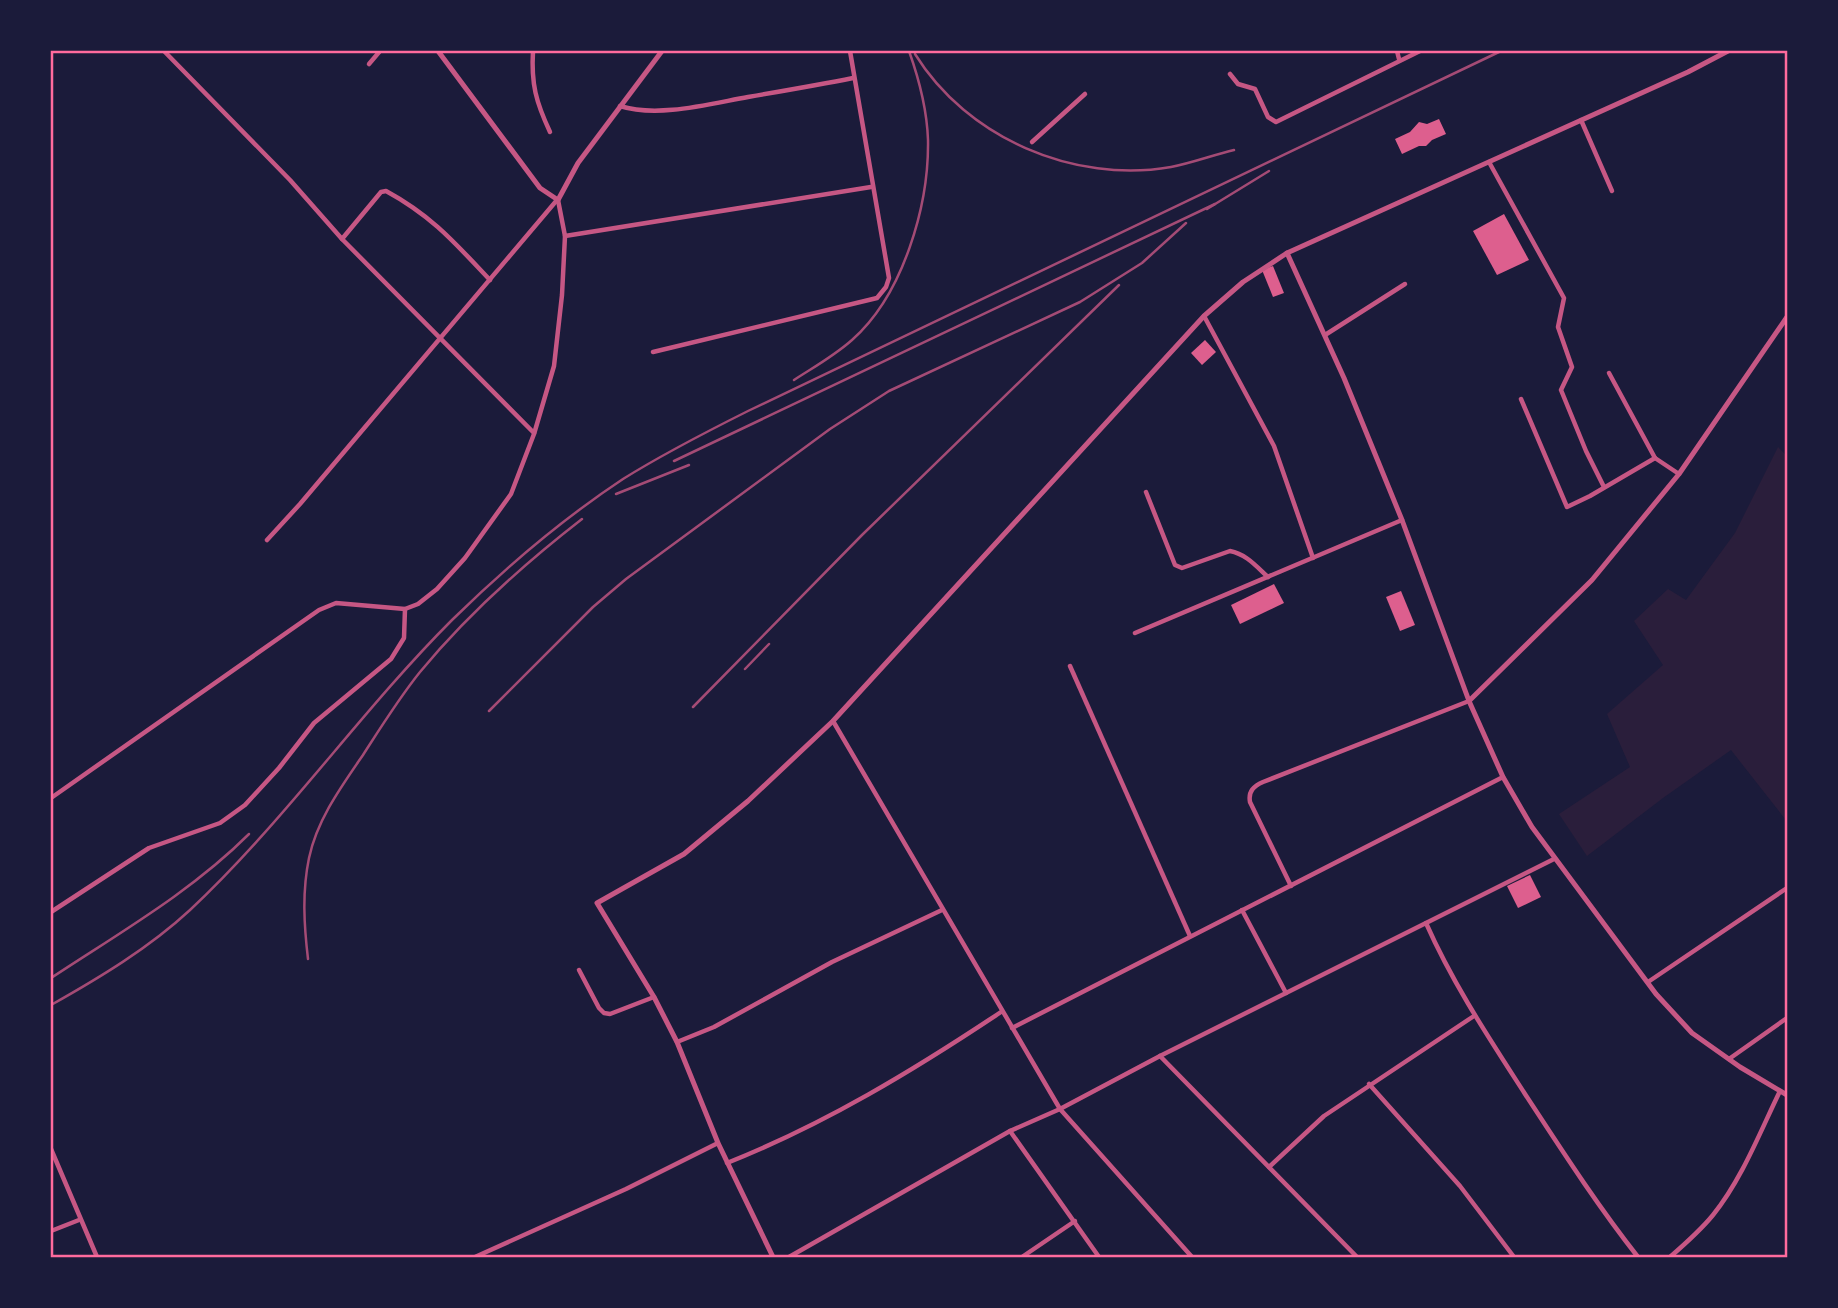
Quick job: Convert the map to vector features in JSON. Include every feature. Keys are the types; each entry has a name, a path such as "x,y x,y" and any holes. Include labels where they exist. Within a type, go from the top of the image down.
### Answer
{"street":[{"path":"164,51 290,180 342,239 534,434"},
{"path":"369,64 380,51"},
{"path":"51,798 319,610 336,603 405,609 418,604 437,589 465,558 511,494 534,434 554,366 565,236 558,200 540,188 438,51"},
{"path":"533,51 531,73 536,102 550,132"},
{"path":"267,540 558,200 578,163 662,51"},
{"path":"653,352 877,298 886,287 889,278 850,51"},
{"path":"1397,51 1399,59"},
{"path":"1230,74 1239,85 1255,89 1268,117 1276,122 1399,59 1420,51"},
{"path":"772,1257 718,1143 677,1042 654,997 597,903 684,854 747,802 833,721 1204,316 1243,282 1287,253 1688,72 1728,51"},
{"path":"620,106 644,111 671,109 853,78"},
{"path":"1032,142 1085,94"},
{"path":"1581,120 1612,191"},
{"path":"1489,162 1564,298 1558,327 1572,367 1561,390 1586,452 1604,487"},
{"path":"565,236 872,187"},
{"path":"342,239 381,192 386,191 435,223 490,280"},
{"path":"1287,253 1344,378 1402,520 1469,701 1503,777 1532,827 1648,982 1692,1033 1787,1095"},
{"path":"1325,335 1405,284"},
{"path":"1204,316 1274,446 1313,558"},
{"path":"1291,886 1250,802 1249,795 1253,788 1469,701 1592,580 1679,474 1787,317"},
{"path":"1608,373 1655,457 1679,474"},
{"path":"1521,399 1566,506 1570,507 1655,457"},
{"path":"1146,492 1175,565 1182,568 1235,551 1250,560 1268,577"},
{"path":"1135,633 1402,520"},
{"path":"51,912 149,848 220,823 245,805 279,768 314,723 391,659 404,638 405,609"},
{"path":"1070,666 1190,936"},
{"path":"833,721 1060,1109 1192,1257"},
{"path":"1012,1028 1503,777"},
{"path":"789,1257 1010,1131 1060,1109 1160,1056 1554,859"},
{"path":"1648,982 1787,888"},
{"path":"677,1042 714,1027 832,961 942,909"},
{"path":"1242,910 1286,993"},
{"path":"1426,923 1444,963 1474,1016 1609,1220 1637,1257"},
{"path":"579,970 604,1013 610,1014 654,997"},
{"path":"727,1163 780,1142 862,1099 924,1063 1002,1012"},
{"path":"1269,1167 1324,1116 1474,1016"},
{"path":"1729,1059 1787,1018"},
{"path":"1160,1056 1357,1257"},
{"path":"1369,1084 1460,1186 1514,1257"},
{"path":"1670,1257 1700,1231 1715,1213 1741,1170 1780,1091"},
{"path":"1010,1131 1100,1257"},
{"path":"477,1257 626,1189 718,1143"},
{"path":"51,1153 97,1257"},
{"path":"51,1231 79,1220"},
{"path":"1022,1257 1075,1221"}],"shaded area":[{"path":"1778,447 1787,456 1787,818 1785,819 1731,750 1587,856 1559,814 1630,767 1607,714 1663,665 1634,621 1668,589 1686,600 1735,533"}],"building":[{"path":"1439,119 1446,134 1426,146 1419,146 1402,154 1395,139 1410,132 1419,122 1427,124"},
{"path":"1504,214 1529,260 1497,275 1473,231"},
{"path":"1273,266 1284,293 1273,297 1262,270"},
{"path":"1205,340 1216,352 1202,365 1191,353"},
{"path":"1274,584 1284,603 1240,624 1231,605"},
{"path":"1401,591 1415,625 1400,631 1386,597"},
{"path":"1530,875 1541,897 1518,908 1507,886"}],"railway":[{"path":"794,380 845,346 870,321 886,299 910,248 924,193 928,140 922,95 909,51"},
{"path":"51,1005 123,962 190,910 258,840 418,655 452,620 534,545 623,479 748,411 1501,51"},
{"path":"915,54 937,84 963,109 993,131 1026,148 1061,161 1097,168 1134,170 1171,167 1234,150"},
{"path":"1207,209 1269,171"},
{"path":"674,461 1215,204"},
{"path":"489,711 593,607 626,579 830,429 889,391 1080,302 1142,263 1186,223"},
{"path":"693,707 862,535 1119,285"},
{"path":"616,494 689,465"},
{"path":"308,959 304,909 309,858 318,830 338,792 405,692 438,651 497,591 582,519"},
{"path":"745,669 769,644"},
{"path":"51,978 179,893 249,834"}]}
